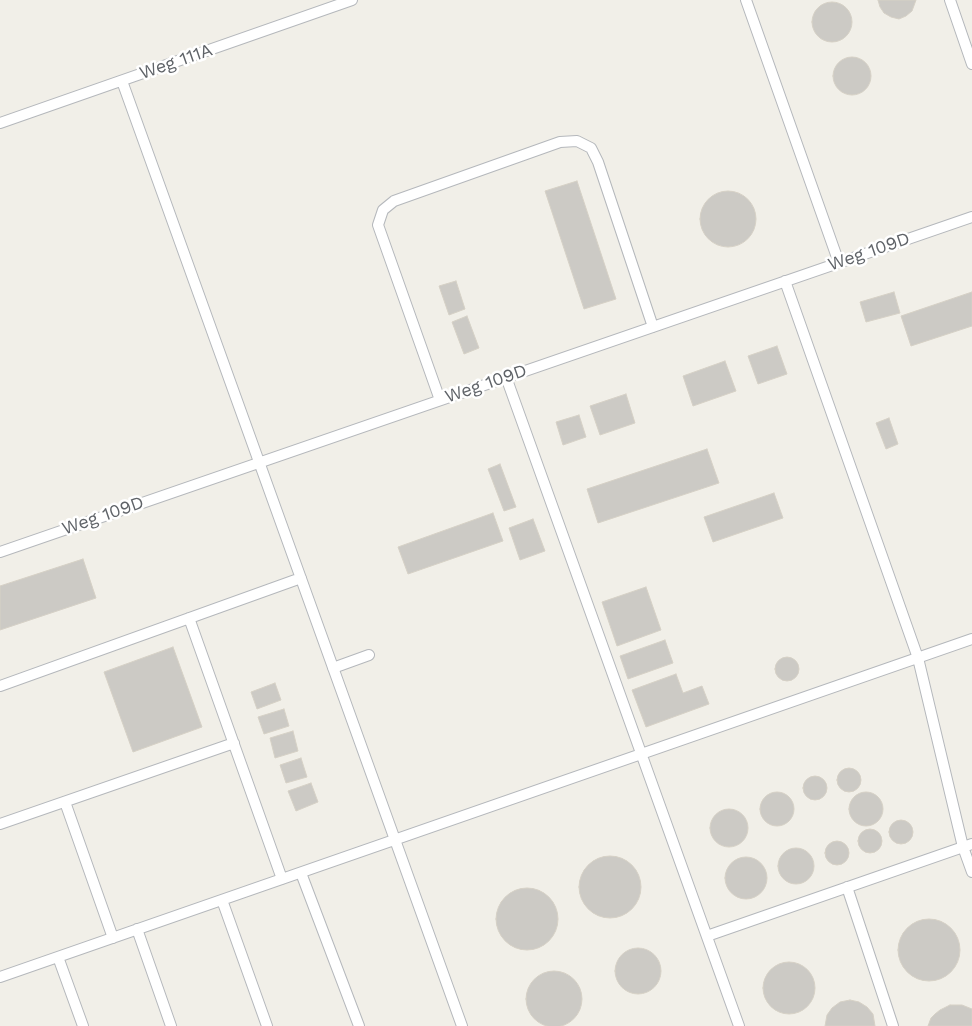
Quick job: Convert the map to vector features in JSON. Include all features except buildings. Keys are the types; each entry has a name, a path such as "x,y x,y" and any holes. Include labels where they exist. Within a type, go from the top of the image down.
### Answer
{"lane":[{"name":"Weg 111A","path":"0,123 352,0"},
{"path":"746,0 840,262"},
{"path":"950,0 972,64"},
{"path":"122,81 462,1026"},
{"path":"440,400 378,225 383,210 394,201 560,142 577,141 591,148 598,162 653,327"},
{"name":"Weg 109D","path":"0,552 972,217"},
{"path":"785,281 918,658 967,845 972,872"},
{"path":"506,377 739,1026"},
{"path":"0,686 300,578"},
{"path":"189,618 282,879"},
{"path":"0,977 972,639"},
{"path":"333,668 369,655"},
{"path":"0,824 234,743"},
{"path":"65,802 114,938"},
{"path":"707,936 967,845"},
{"path":"301,872 359,1026"},
{"path":"847,887 893,1026"},
{"path":"222,900 267,1026"},
{"path":"137,930 171,1026"},
{"path":"58,957 83,1026"}]}
